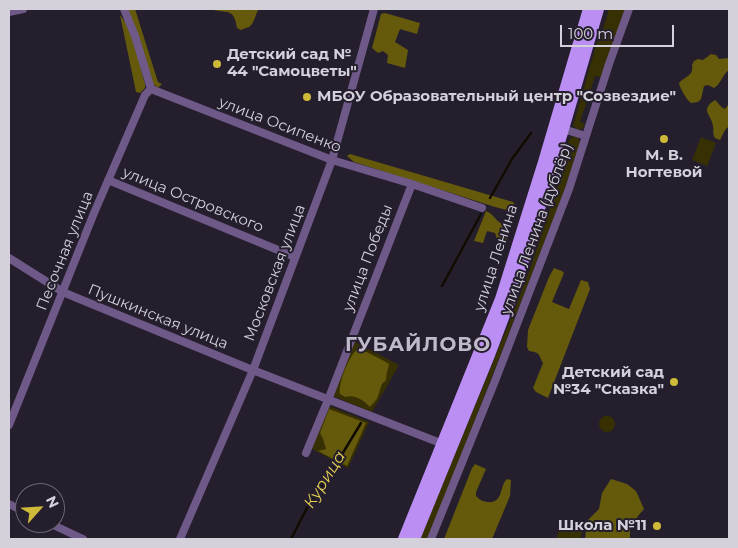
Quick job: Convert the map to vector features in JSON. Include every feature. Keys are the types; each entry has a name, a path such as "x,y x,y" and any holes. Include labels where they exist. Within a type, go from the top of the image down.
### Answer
{"main road":[{"name":"улица Ленина","path":"404,539 506,285 589,9"},
{"name":"улица Ленина","path":"414,539 505,316 520,273 598,9"}],"street":[{"path":"9,12 23,9"},
{"path":"124,9 135,36 151,89"},
{"name":"Московская улица","path":"180,539 253,370 332,160 374,9"},
{"name":"улица Ленина (дублёр)","path":"430,539 542,261 569,189 609,64 629,9"},
{"name":"улица Осипенко","path":"151,89 332,160 412,184 482,208"},
{"name":"Песочная улица","path":"9,425 108,180 145,95 151,89"},
{"path":"564,129 586,136"},
{"name":"улица Островского","path":"108,180 295,257"},
{"name":"улица Победы","path":"306,453 412,184"},
{"name":"Пушкинская улица","path":"9,258 63,292 77,298 328,400 443,444"},
{"path":"65,531 83,539"}],"shaded area":[{"path":"127,9 135,9 158,82 162,84 158,88 152,83"},
{"path":"210,9 259,9 251,25 241,30 237,28 232,14"},
{"path":"609,9 625,9 602,76 595,76 580,122 585,124 582,129 577,129 573,126 595,49"},
{"path":"385,13 420,23 417,34 400,29 395,42 408,50 405,68 387,63 388,55 383,51 378,53 372,48 381,14"},
{"path":"120,15 132,38 145,84 145,88 140,93 136,92"},
{"path":"711,54 716,55 719,59 729,58 729,70 714,88 708,85 704,86 701,99 698,102 691,103 679,83 690,74 694,61 698,59 703,60"},
{"path":"715,100 725,109 729,100 729,126 720,140 714,136 712,122 707,110"},
{"path":"573,136 578,138 580,143 562,197 427,539 420,539 530,269 562,173 566,148"},
{"path":"701,137 716,143 707,166 692,160"},
{"path":"350,154 513,202 517,209 515,212 495,207 354,162 347,156"},
{"path":"486,211 508,229 508,239 502,241 497,239 495,233 487,231 483,243 474,241"},
{"path":"554,268 564,273 552,302 569,309 581,280 588,282 590,289 548,398 536,392 533,388 543,363 539,354 529,351 527,347 528,330"},
{"path":"353,341 399,365 372,412 333,396","holes":["359,348 388,370 386,380 382,384 377,399 370,407 351,395 343,377 353,354"]},
{"path":"359,348 389,364 386,380 382,384 377,399 370,407 359,398 345,397 340,394 340,385 346,368 353,353"},
{"path":"329,406 369,422 348,468 312,449","holes":["321,431 347,466 323,450 326,449"]},
{"path":"329,409 366,423 347,466 318,451 326,449 320,433"},
{"path":"604,416 610,416 615,421 613,430 604,432 599,427 599,421"},
{"path":"475,464 486,469 476,492 477,497 487,502 496,500 507,479 511,480 510,496 492,539 444,539 472,468"},
{"path":"611,479 627,484 636,491 644,509 630,530 630,539 585,539 587,521 599,509 602,493"},
{"path":"563,520 584,529 580,539 556,539"}],"waterway":[{"name":"Курица","path":"490,198 512,159 531,133"},
{"name":"Курица","path":"442,286 481,214"},
{"name":"Курица","path":"291,539 308,506 361,423"}],"place":[{"name":"Детский сад № 44 \"Самоцветы\"","path":"217,64"},
{"name":"МБОУ Образовательный центр \"Созвездие\"","path":"307,97"},
{"name":"М. В. Ногтевой","path":"664,139"},
{"name":"Детский сад №34 \"Сказка\"","path":"674,382"},
{"name":"Школа №11","path":"657,526"}],"district":[{"name":"ГУБАЙЛОВО","path":"418,345"}]}
